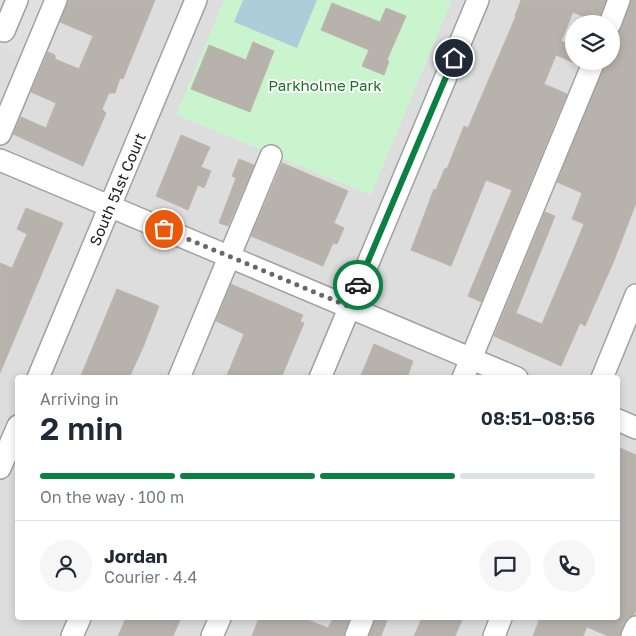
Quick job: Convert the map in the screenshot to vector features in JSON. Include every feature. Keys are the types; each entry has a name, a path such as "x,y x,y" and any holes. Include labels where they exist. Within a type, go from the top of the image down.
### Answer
{"street":[{"path":"0,29 4,31 17,0"},
{"path":"0,134 56,0"},
{"name":"South 51st Court","path":"39,375 196,0"},
{"path":"321,375 478,0"},
{"path":"614,15 620,0"},
{"path":"467,368 590,70"},
{"path":"180,375 271,156"},
{"path":"0,160 350,307 467,368 502,375"},
{"path":"603,375 636,295"},
{"path":"620,421 636,428"},
{"path":"0,468 15,433"},
{"path":"72,636 79,620"},
{"path":"212,636 219,620"},
{"path":"356,636 362,620"},
{"path":"494,636 501,620"},
{"path":"632,636 636,628"}],"shaded area":[{"path":"0,0 636,0 636,636 0,636"},
{"path":"0,0 49,0 25,57 0,46"}],"green space":[{"name":"Parkholme Park","path":"224,0 452,0 371,195 176,115"}],"water":[{"path":"243,0 317,0 297,48 234,22"}],"building":[{"path":"68,0 155,0 123,79 120,78 115,93 109,93 102,109 106,113 83,166 13,134 21,117 46,128 56,103 31,92 48,52 55,55 55,59 79,69 93,36 60,22"},
{"path":"521,0 606,0 601,15 580,15 573,12 572,15 565,15 565,31 561,41 565,43 565,59 556,55 544,84 567,94 481,302 468,296 512,190 486,180 451,266 411,250 434,189 436,190 445,168 447,169 464,126 468,128"},
{"path":"631,0 636,0 636,203 613,263 585,326 580,323 561,366 494,336 545,212 555,216 516,313 542,324 584,224 572,219 582,193 557,182 602,70 620,70 621,29"},
{"path":"332,3 380,22 386,8 406,16 387,60 389,61 384,75 362,66 369,50 321,30"},
{"path":"253,42 274,51 250,112 191,89 209,45 246,60"},
{"path":"181,135 210,147 201,167 211,171 204,188 198,185 188,210 156,196"},
{"path":"239,159 254,165 228,226 219,223 236,178 232,176"},
{"path":"282,163 348,191 334,223 344,228 337,244 333,243 323,266 251,236"},
{"path":"26,208 63,223 0,373 0,263 12,268 27,234 17,229"},
{"path":"231,284 303,315 300,322 304,323 282,375 227,375 244,334 216,321"},
{"path":"117,289 159,306 130,375 81,375"},
{"path":"374,344 413,361 408,375 361,375"},
{"path":"620,448 636,455 636,610 634,615 628,617 620,636 608,636 587,627 583,636 533,636 539,620 620,620"},
{"path":"125,620 180,620 173,636 118,636"},
{"path":"258,620 308,620 328,628 332,620 349,620 344,636 252,636"},
{"path":"374,620 387,620 381,636 369,636"},
{"path":"421,620 462,620 455,636 414,636"}],"way so far":[{"path":"164,229 350,307 358,285"}],"route":[{"path":"358,285 454,58"}]}
